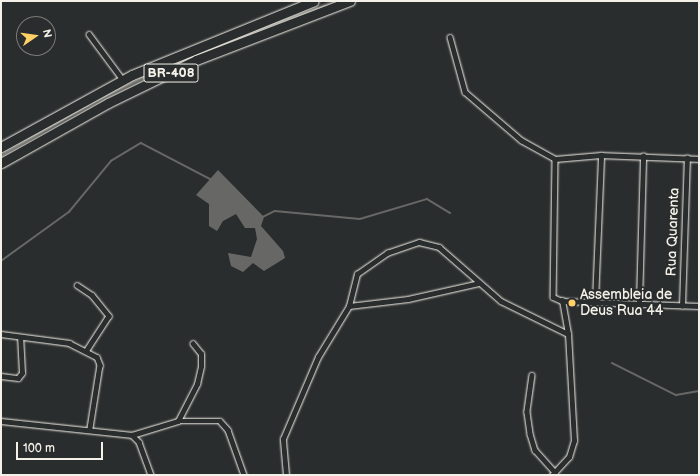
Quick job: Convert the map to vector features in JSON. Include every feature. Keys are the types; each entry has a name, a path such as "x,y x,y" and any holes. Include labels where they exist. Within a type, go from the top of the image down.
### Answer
{"highway":[{"name":"BR-408","path":"1,147 71,107 123,80 198,46 314,1"},
{"name":"BR-408","path":"1,164 95,110 196,60 350,1"},
{"path":"1,142 50,114 71,107"}],"street":[{"path":"89,34 123,80"},
{"path":"450,37 465,92 516,136 555,159 601,155 699,159"},
{"path":"595,301 601,155"},
{"path":"639,303 643,156"},
{"name":"Rua Quarenta","path":"682,306 687,158"},
{"path":"555,159 552,286 556,299 562,301 595,301 699,306"},
{"path":"286,475 282,452 288,426 318,358 349,306 353,283 361,270 387,253 419,242 439,247 479,283 516,310 568,334"},
{"path":"349,306 408,299 479,283"},
{"path":"77,285 92,295 109,316 87,350"},
{"path":"532,375 527,412 530,434 535,450 553,473 569,457 574,441 568,334 562,301"},
{"path":"1,334 20,338 56,340 87,350 97,357 100,365 90,428"},
{"path":"1,376 18,378 22,373 20,338"},
{"path":"178,421 187,408 200,372 201,354 193,344"},
{"path":"1,421 90,428 132,435 178,421 211,419 223,423 244,475"},
{"path":"132,435 139,442 151,475"}],"shaded area":[{"path":"330,1 345,1 165,70 69,118 1,158 1,153 9,147 120,85"},
{"path":"218,170 264,217 261,226 283,251 285,258 264,271 253,263 243,272 231,266 228,253 251,257 257,239 255,228 245,228 236,214 223,221 217,231 209,226 209,204 196,195"}],"waterway":[{"path":"253,31 325,6"},
{"path":"1,156 97,100 179,61"},
{"path":"1,261 69,212 111,161 141,143 212,180"},
{"path":"263,217 275,211 360,219 427,199 450,213"},
{"path":"612,363 676,395 699,391"}],"place":[{"name":"Assembleia de Deus Rua 44","path":"572,303"}]}
